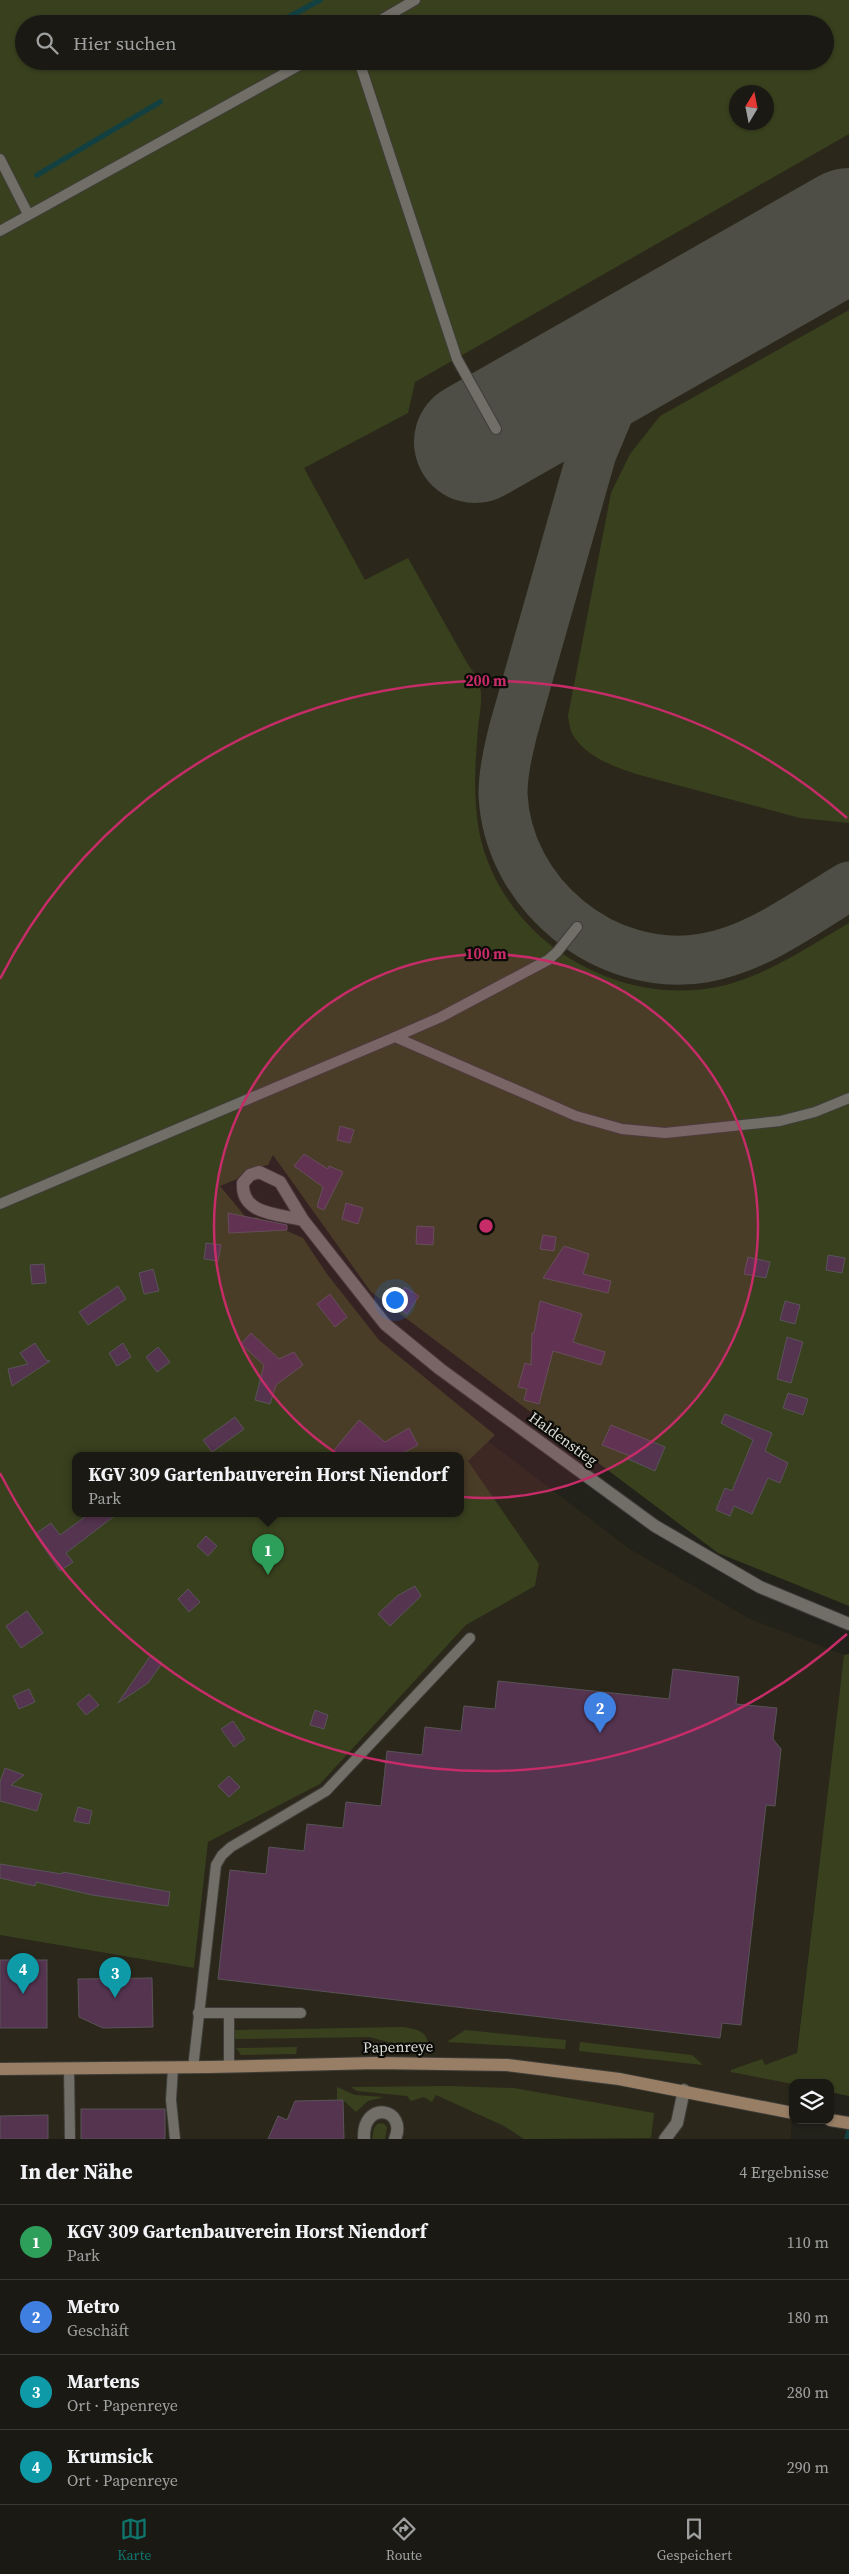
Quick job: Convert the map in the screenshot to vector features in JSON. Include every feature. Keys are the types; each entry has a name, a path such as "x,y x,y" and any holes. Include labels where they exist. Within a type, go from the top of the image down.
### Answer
{"main road":[{"name":"Papenreye","path":"0,2069 193,2068 385,2063 507,2065 570,2071 684,2090 789,2112"},
{"path":"834,2121 849,2123"}],"street":[{"name":"Haldenstieg","path":"303,1220 257,1209 247,1203 242,1194 243,1183 250,1175 259,1172 280,1182 303,1220 385,1324 440,1369 655,1526 760,1587 849,1624"},
{"path":"665,2139 676,2123 684,2090"},
{"path":"364,2139 364,2130 368,2118 374,2113 383,2112 392,2115 396,2121 398,2128 394,2139"}],"lane":[{"path":"389,15 415,0"},
{"path":"0,231 291,70"},
{"path":"362,70 457,359 496,429"},
{"path":"0,159 28,214"},
{"path":"0,1204 441,1017 548,960 577,927"},
{"path":"396,1037 576,1116 622,1129 665,1133 780,1121 815,1112 849,1098"},
{"path":"193,2068 216,1865 222,1855 231,1847 326,1792 470,1638"},
{"path":"198,2013 301,2013"},
{"path":"229,2013 229,2067"},
{"path":"173,2068 171,2100 175,2139"},
{"path":"69,2069 70,2139"}],"shaded area":[{"path":"849,0 849,1151 672,1214 0,147 739,70 834,70 834,15"},
{"path":"488,1441 630,1549 750,1619 844,1655 793,2079 789,2079 791,2139 0,2139 0,1935 194,1968 208,1842 320,1784 466,1625 535,1586 539,1564 467,1461"}],"green space":[{"path":"0,0 849,0 849,134 415,382 408,413 304,468 365,580 408,558 477,679 481,697 475,780 479,831 490,868 509,901 533,929 562,953 594,972 630,984 667,990 705,989 744,979 780,963 849,923 849,1606 718,1553 371,1292 273,1155 268,1165 245,1170 237,1179 220,1186 249,1221 256,1217 303,1238 327,1274 379,1340 495,1435 468,1461 539,1564 535,1586 466,1625 320,1784 208,1842 194,1968 0,1935"},
{"path":"849,310 849,823 800,818 636,774 601,760 578,743 572,733 568,716 611,493 630,454 660,416"},
{"path":"849,1654 849,2096 834,2093 834,2079 789,2079 789,2083 731,2072 731,2070 762,2059 765,2065 797,2053 844,1655"},
{"path":"403,2027 422,2033 425,2035 428,2043 396,2044 369,2037 234,2039 234,2030"},
{"path":"465,2030 566,2040 565,2049 447,2042"},
{"path":"580,2042 692,2055 703,2065 579,2051"},
{"path":"297,2047 296,2054 241,2055 236,2048"},
{"path":"449,2086 514,2088 654,2113 651,2138 524,2139 504,2126 436,2095 432,2102 424,2097 411,2101 407,2096 357,2091 351,2087"},
{"path":"337,2087 355,2095 384,2097 368,2101 356,2112 343,2100 337,2100"},
{"path":"383,2123 387,2127 385,2139 372,2139 374,2128 377,2124"}],"building":[{"path":"340,1126 354,1130 350,1143 337,1140"},
{"path":"304,1154 328,1169 329,1166 343,1172 324,1210 317,1207 323,1187 294,1166"},
{"path":"346,1203 363,1208 358,1224 342,1219"},
{"path":"228,1213 287,1225 287,1230 229,1233"},
{"path":"417,1226 434,1227 433,1245 416,1244"},
{"path":"543,1235 556,1237 554,1251 540,1249"},
{"path":"206,1243 221,1245 218,1261 204,1259"},
{"path":"564,1246 589,1254 583,1274 611,1281 608,1293 543,1278"},
{"path":"828,1255 845,1258 842,1273 826,1270"},
{"path":"748,1257 770,1262 766,1278 744,1274"},
{"path":"44,1264 46,1283 32,1284 30,1265"},
{"path":"153,1269 159,1291 144,1294 139,1273"},
{"path":"118,1286 126,1299 88,1325 79,1312"},
{"path":"405,1287 419,1296 407,1314 394,1305"},
{"path":"330,1294 347,1317 335,1327 317,1304"},
{"path":"540,1301 582,1314 573,1342 605,1352 601,1365 553,1351 539,1404 524,1400 527,1389 518,1387 525,1363 531,1365 532,1333 534,1333"},
{"path":"785,1301 800,1305 795,1324 780,1320"},
{"path":"251,1333 279,1359 294,1352 303,1365 276,1385 270,1404 255,1400 264,1365 241,1344"},
{"path":"787,1337 803,1342 791,1383 777,1379"},
{"path":"35,1343 46,1360 50,1361 12,1386 8,1369 28,1364 20,1353"},
{"path":"123,1343 131,1357 117,1366 109,1353"},
{"path":"158,1347 170,1362 157,1372 146,1357"},
{"path":"788,1393 808,1399 803,1415 783,1408"},
{"path":"725,1414 772,1433 765,1451 788,1463 780,1483 768,1478 752,1514 734,1506 730,1516 716,1510 725,1488 732,1491 753,1440 721,1423"},
{"path":"235,1417 244,1429 212,1452 203,1440"},
{"path":"359,1420 385,1442 409,1428 418,1445 405,1452 332,1452"},
{"path":"611,1425 665,1447 655,1471 628,1459 630,1456 602,1445"},
{"path":"85,1517 113,1517 66,1553 73,1562 60,1571 35,1534 51,1523 60,1535"},
{"path":"206,1536 217,1546 208,1556 197,1546"},
{"path":"415,1586 421,1596 390,1626 378,1614 397,1596"},
{"path":"188,1589 200,1602 189,1612 178,1599"},
{"path":"27,1611 43,1633 21,1648 6,1626"},
{"path":"151,1655 162,1663 148,1683 118,1703"},
{"path":"673,1669 739,1677 736,1704 777,1708 773,1739 781,1749 775,1806 766,1805 741,2025 722,2023 720,2038 218,1979 230,1870 266,1874 269,1847 304,1851 307,1824 343,1828 346,1802 381,1806 387,1751 422,1755 425,1727 461,1731 464,1706 495,1709 498,1681 669,1699"},
{"path":"29,1689 35,1702 19,1709 13,1696"},
{"path":"89,1694 99,1705 86,1715 77,1704"},
{"path":"315,1710 328,1715 324,1729 310,1725"},
{"path":"233,1721 245,1739 234,1747 221,1729"},
{"path":"5,1768 24,1775 11,1785 42,1794 37,1811 0,1801 0,1782"},
{"path":"229,1776 240,1787 229,1797 218,1786"},
{"path":"78,1807 92,1811 89,1824 74,1821"},
{"path":"0,1864 62,1874 63,1872 170,1892 168,1906 92,1895 36,1882 35,1886 0,1878"},
{"path":"0,1960 47,1960 47,2028 0,2028"},
{"path":"152,1978 153,2027 103,2028 79,2017 78,1979"},
{"path":"343,2100 344,2139 268,2139 278,2116 287,2120 295,2101"},
{"path":"81,2109 165,2109 165,2139 81,2139"},
{"path":"48,2115 48,2139 0,2139 0,2116"}],"waterway":[{"path":"292,15 320,0"},
{"path":"37,175 160,102"},
{"path":"847,2139 849,2131"}],"taxiway":[{"path":"740,291 672,335 657,348 638,370 610,410 592,453 513,731 503,786 509,830 522,864 543,894 568,920 598,940 632,954 667,960 704,958 743,947 780,929 849,886"}],"runway":[{"path":"475,442 849,229"}],"place":[{"name":"KGV 309 Gartenbauverein Horst Niendorf","path":"268,1575"},
{"name":"Metro","path":"600,1733"},
{"name":"Krumsick","path":"23,1994"},
{"name":"Martens","path":"115,1998"}]}
